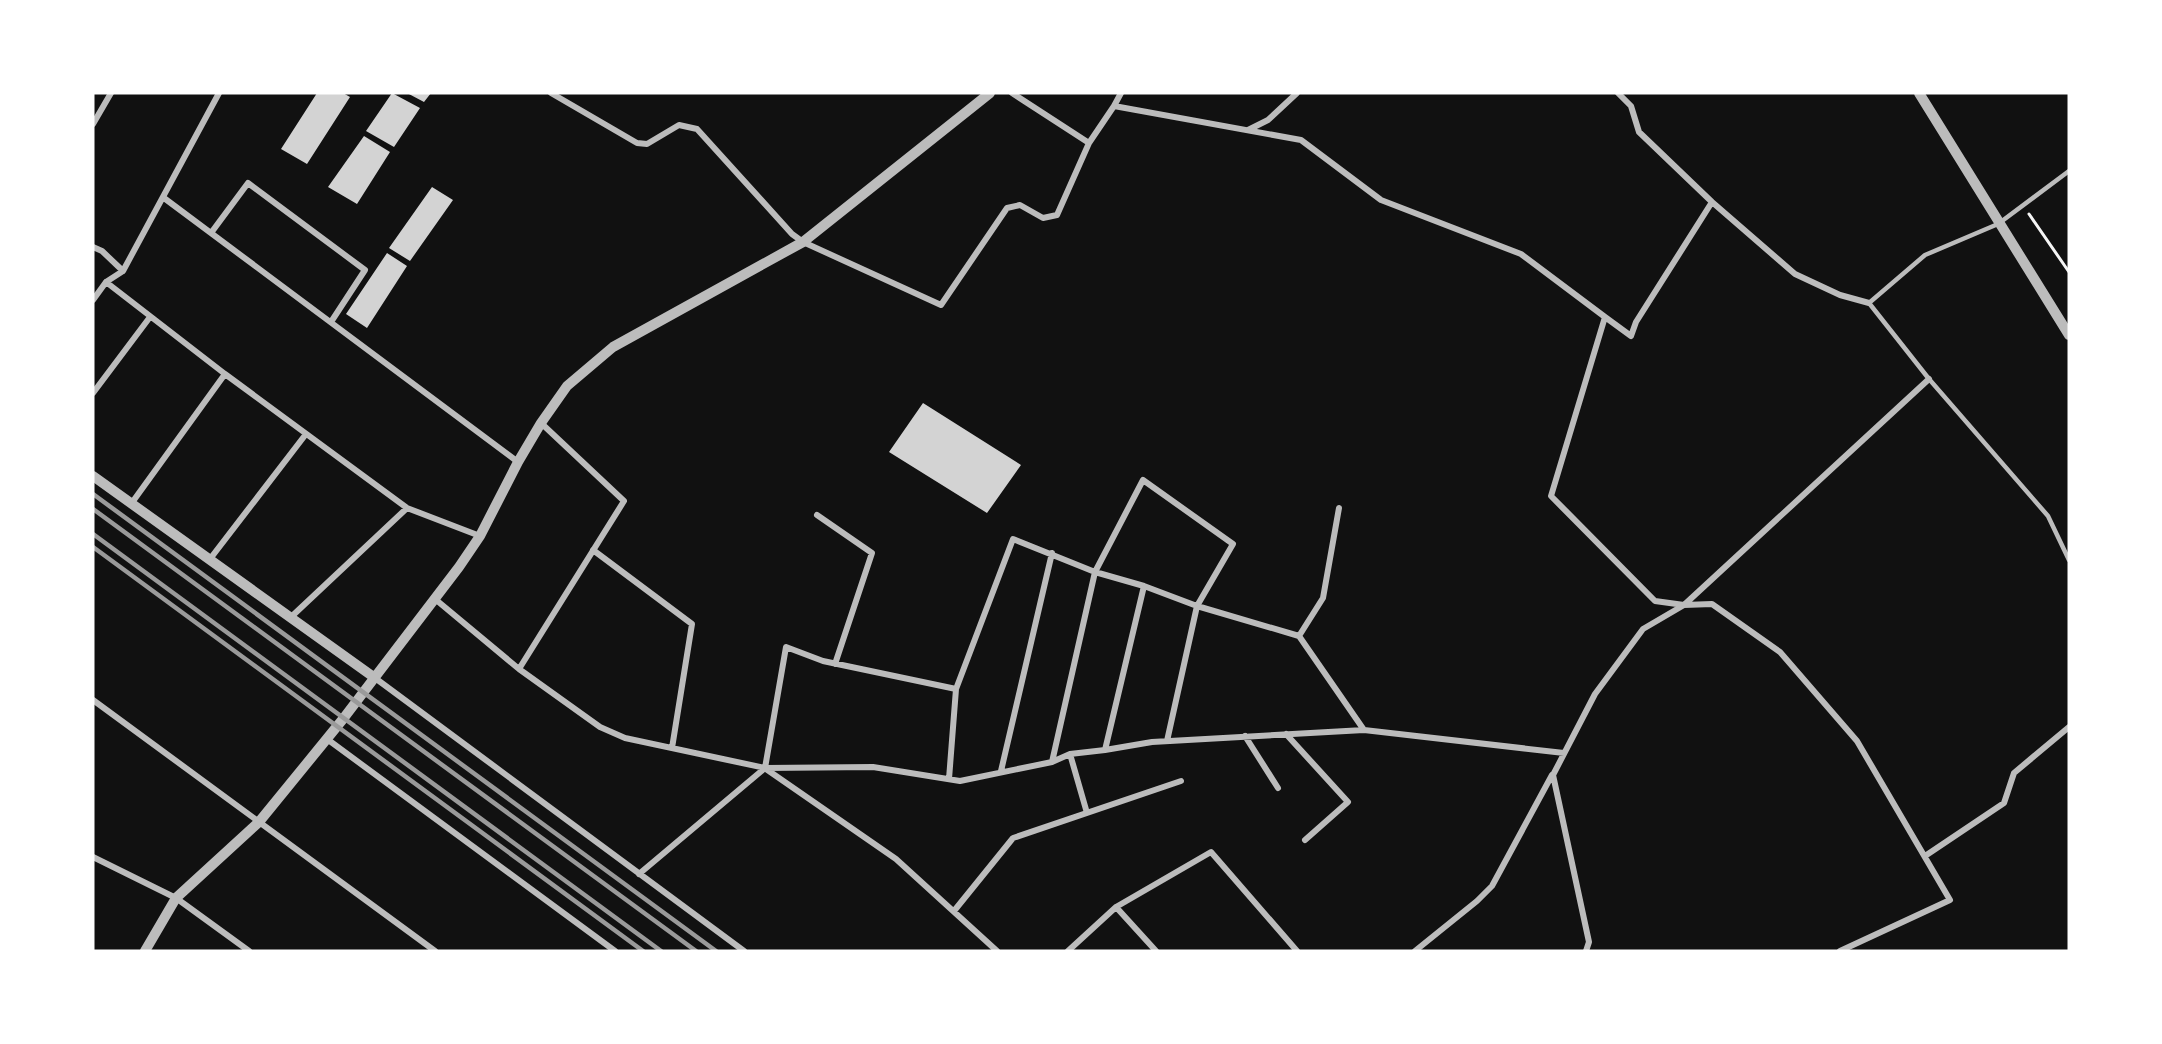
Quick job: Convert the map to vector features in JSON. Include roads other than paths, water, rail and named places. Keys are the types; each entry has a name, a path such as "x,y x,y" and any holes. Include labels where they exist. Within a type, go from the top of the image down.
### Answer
{"street":[{"path":"93,124 111,93"},
{"path":"93,300 106,282 123,271 219,93"},
{"path":"551,93 637,143 647,144 679,125 697,129 792,234 803,242 941,305 1007,208 1020,205 1043,218 1057,215 1089,143 1121,93"},
{"path":"145,951 176,898 259,822 327,739 435,599 480,536 518,462 541,423 567,386 613,347 803,242 990,93"},
{"path":"1012,93 1089,143"},
{"path":"1248,130 1269,120 1297,93"},
{"path":"1618,93 1631,106 1640,132 1712,202 1795,274 1840,295 1869,303"},
{"path":"1919,93 1998,224 2069,335"},
{"path":"1114,106 1301,140 1381,200 1521,254 1631,336 1636,322 1712,202"},
{"path":"211,233 248,183 347,256 365,270 331,322"},
{"path":"164,198 518,462"},
{"path":"93,247 123,271"},
{"path":"106,282 225,374 407,508 480,536"},
{"path":"93,393 150,316"},
{"path":"1605,317 1551,496 1655,601 1684,605 1712,604 1780,652 1857,741 1950,900 1840,951"},
{"path":"131,504 225,374"},
{"path":"1415,951 1492,886 1594,694 1643,629 1684,605 1929,379"},
{"path":"519,669 624,501 541,423"},
{"path":"210,559 306,434"},
{"path":"93,476 375,678 744,951"},
{"path":"1052,762 1095,572 1143,480 1233,544 1197,606 1167,741"},
{"path":"290,619 407,508"},
{"path":"1299,636 1323,598 1339,508"},
{"path":"817,515 872,554 835,664"},
{"path":"949,779 956,689 1013,539 1095,572 1144,586 1197,606 1299,636 1364,730"},
{"path":"593,550 692,624 672,748"},
{"path":"1001,771 1052,554"},
{"path":"1105,750 1144,586"},
{"path":"435,599 519,669 600,727 625,738 765,768 873,767 960,781 1052,762 1070,754 1167,741 1364,730 1564,753"},
{"path":"639,874 765,768 786,647 835,664 956,689"},
{"path":"93,700 435,951"},
{"path":"1925,856 2004,803 2014,772 2069,727"},
{"path":"1286,734 1348,802 1305,840"},
{"path":"1245,736 1278,789"},
{"path":"327,739 615,951"},
{"path":"1070,754 1087,813"},
{"path":"765,768 896,860 997,951"},
{"path":"1553,775 1588,942 1586,951"},
{"path":"954,911 1013,838 1181,781"},
{"path":"1068,951 1116,907 1210,852 1298,951"},
{"path":"93,857 176,898 249,951"},
{"path":"1116,907 1156,951"}],"lane":[{"path":"2069,171 1998,224 1925,255 1869,303 1929,379 2048,516 2069,560"}],"railway":[{"path":"93,494 716,951"},
{"path":"93,509 696,951"},
{"path":"93,534 661,951"},
{"path":"93,547 643,951"}]}
